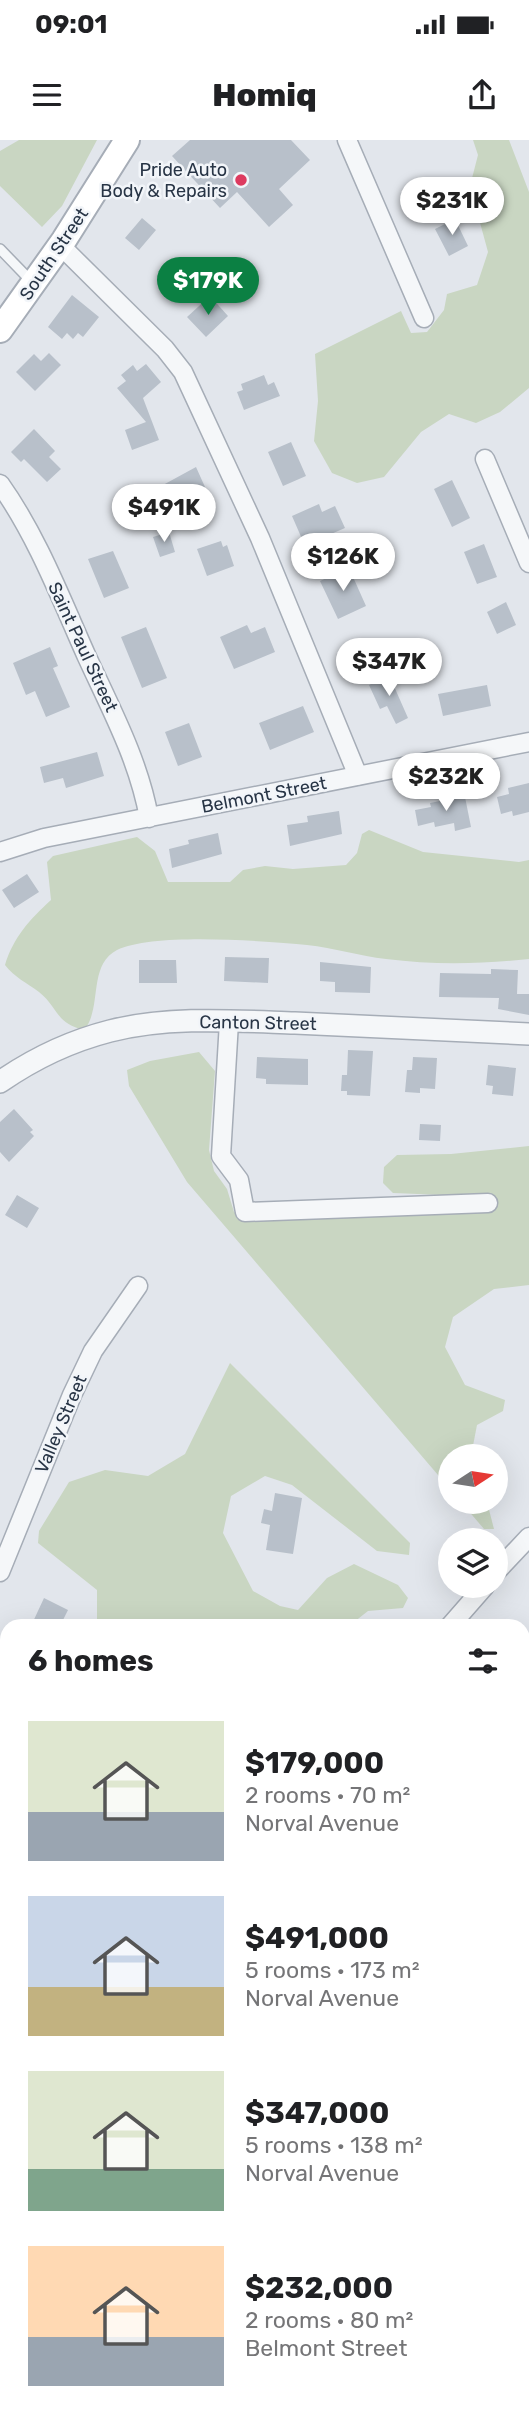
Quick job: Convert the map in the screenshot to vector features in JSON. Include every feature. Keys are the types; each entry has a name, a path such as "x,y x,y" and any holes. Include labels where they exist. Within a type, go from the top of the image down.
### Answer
{"main road":[{"name":"South Street","path":"0,330 34,284 127,140"}],"street":[{"path":"347,140 424,318"},
{"path":"60,245 153,337 183,372 260,538 358,776"},
{"path":"485,459 529,563"},
{"name":"Saint Paul Street","path":"0,484 21,517 55,585 132,757 149,818"},
{"name":"Belmont Street","path":"0,852 44,838 529,742"},
{"path":"229,1022 221,1156 239,1180 245,1212 488,1203"},
{"name":"Canton Street","path":"0,1082 52,1052 111,1030 171,1023 229,1022 529,1034"},
{"name":"Valley Street","path":"0,1572 72,1395 93,1351 138,1286"},
{"path":"508,1560 529,1538"},
{"path":"457,1619 475,1598"}],"lane":[{"path":"0,249 34,284"}],"green space":[{"path":"19,140 97,140 62,206 42,227 0,186 0,151"},
{"path":"473,140 509,140 529,192 529,388 500,412 476,423 449,414 421,432 384,477 357,483 332,473 314,441 318,401 315,354 401,311 411,333 427,332 444,310 447,294 477,285 488,252 470,186 478,155"},
{"path":"369,830 423,852 519,862 529,860 529,959 475,963 422,962 376,958 307,945 238,940 182,939 134,944 117,950 102,966 90,1021 84,1030 62,1019 39,992 5,965 23,930 51,900 47,862 53,856 137,837 155,851 168,882 230,882 243,870 265,866 293,869 346,865 357,853 362,834"},
{"path":"199,1052 215,1071 209,1150 214,1171 227,1189 234,1212 249,1221 489,1212 495,1206 492,1197 393,1193 383,1183 384,1167 397,1155 451,1154 529,1146 529,1285 494,1289 453,1317 445,1347 465,1385 505,1400 503,1411 477,1425 473,1444 438,1444 438,1475 187,1182 129,1086 127,1070 150,1061"},
{"path":"230,1363 410,1543 409,1555 377,1551 292,1485 265,1476 231,1496 223,1533 253,1591 280,1606 298,1610 327,1578 354,1564 398,1585 408,1598 403,1608 368,1611 358,1619 97,1619 97,1590 38,1543 39,1531 69,1482 105,1470 148,1476 185,1454"},
{"path":"471,1514 490,1514 494,1528 483,1528"}],"building":[{"name":"Pride Auto Body & Repairs","path":"190,140 291,140 310,160 279,189 293,205 269,227 237,192 220,208 172,156"},
{"path":"142,218 156,230 139,250 125,238"},
{"path":"455,219 468,246 449,256 435,229"},
{"path":"72,295 99,317 83,337 78,333 73,339 67,333 62,339 48,327"},
{"path":"210,296 228,316 206,337 187,317"},
{"path":"49,353 61,365 35,391 16,372 34,354 41,361"},
{"path":"146,364 161,382 143,398 159,440 132,450 125,430 146,422 117,388 126,381 121,375 133,365 137,371"},
{"path":"264,375 268,385 274,382 280,396 244,410 237,392 243,390 241,384"},
{"path":"34,429 55,451 49,457 61,469 47,482 24,459 21,462 11,452"},
{"path":"291,442 306,476 283,486 268,452"},
{"path":"196,467 205,487 171,502 163,485"},
{"path":"452,480 470,518 452,527 434,489"},
{"path":"319,504 322,512 335,506 345,528 324,537 329,547 309,555 292,516"},
{"path":"169,532 175,552 160,557 153,537"},
{"path":"221,541 223,547 227,545 234,566 207,576 197,549"},
{"path":"484,544 497,577 477,584 464,552"},
{"path":"113,551 129,588 104,598 88,559"},
{"path":"349,568 366,606 338,619 320,581"},
{"path":"506,602 516,625 497,634 487,612"},
{"path":"247,625 251,633 265,627 275,652 234,669 220,637"},
{"path":"146,627 167,678 142,688 121,637"},
{"path":"50,647 58,666 53,668 70,707 46,717 35,691 26,695 13,663"},
{"path":"389,675 408,718 396,724 387,706 380,709 369,685"},
{"path":"487,685 491,706 443,716 438,694"},
{"path":"303,706 314,732 270,750 259,723"},
{"path":"189,723 202,757 178,766 165,732"},
{"path":"97,752 104,776 66,788 63,778 44,783 40,767"},
{"path":"529,783 529,812 513,816 512,811 501,814 497,797 509,794 508,788"},
{"path":"464,792 471,827 455,831 454,823 435,827 434,822 418,826 415,810 431,807 430,803 445,800 444,796"},
{"path":"339,811 342,834 290,846 287,825 308,822 307,816"},
{"path":"218,833 222,854 172,868 169,849 189,844 188,840"},
{"path":"27,874 39,892 14,908 2,890"},
{"path":"225,957 269,958 268,983 224,981"},
{"path":"139,960 176,960 177,983 139,983"},
{"path":"320,962 371,967 370,993 335,992 335,982 320,981"},
{"path":"491,969 518,970 517,994 529,994 529,1015 498,1009 499,998 439,997 440,973 491,974"},
{"path":"348,1050 373,1051 370,1096 347,1095 347,1091 341,1091 342,1075 347,1075"},
{"path":"257,1057 308,1059 308,1085 266,1084 266,1079 256,1078"},
{"path":"413,1057 437,1058 435,1089 420,1088 420,1093 405,1092 407,1070 412,1070"},
{"path":"488,1065 516,1068 513,1096 492,1094 493,1086 486,1085"},
{"path":"14,1109 33,1130 30,1132 34,1136 9,1162 0,1152 0,1122"},
{"path":"420,1124 441,1125 440,1141 419,1140"},
{"path":"17,1195 39,1208 27,1228 5,1215"},
{"path":"275,1493 302,1498 293,1554 266,1550 270,1525 261,1523 264,1509 272,1511"},
{"path":"44,1598 68,1610 64,1619 34,1619"}],"place":[{"name":"Pride Auto Body & Repairs","path":"241,180"}]}
